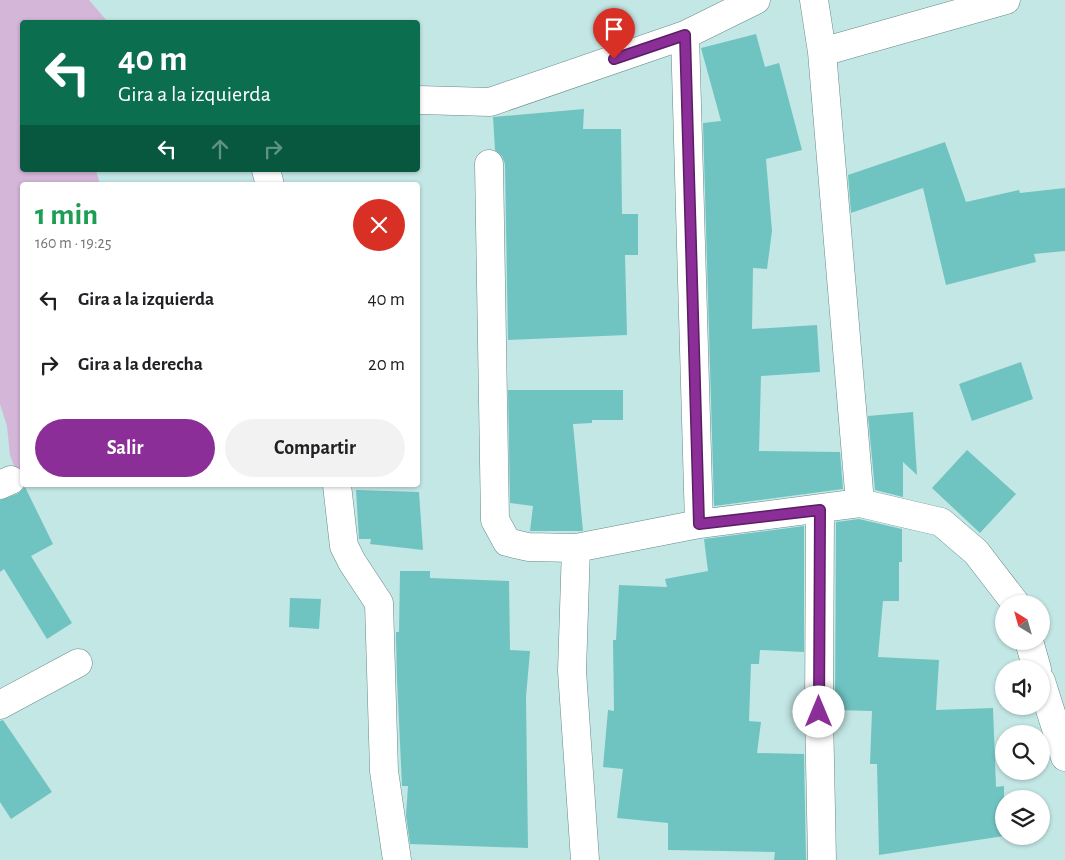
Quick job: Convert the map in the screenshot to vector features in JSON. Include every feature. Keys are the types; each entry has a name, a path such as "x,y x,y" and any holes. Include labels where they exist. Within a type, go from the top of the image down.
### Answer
{"street":[{"path":"420,100 490,102 685,35 756,0"},
{"path":"814,0 822,52 860,503"},
{"path":"822,52 1006,0"},
{"path":"685,35 699,524"},
{"path":"489,164 495,520 507,542 528,547 576,548 699,524 820,510 860,503 941,522 976,552 1009,595"},
{"path":"337,487 344,546 352,562 379,603 384,771 397,860"},
{"path":"820,510 819,712 822,860"},
{"path":"576,548 572,671 584,860"},
{"path":"0,705 78,663"},
{"path":"1050,710 1065,757"}],"shaded area":[{"path":"0,0 89,0 106,20 20,20 20,172 97,172 99,182 20,182 20,480 10,455 7,426 0,404"}],"building":[{"path":"756,34 765,67 779,63 802,150 766,159 772,231 767,269 753,268 752,329 817,325 820,372 761,376 759,451 840,452 843,489 714,506 703,123 721,121 701,48"},
{"path":"584,109 583,129 621,129 622,214 638,214 638,255 625,255 627,335 508,340 505,164 502,156 495,150 493,117"},
{"path":"945,142 966,202 1019,190 1020,193 1065,188 1065,251 1034,254 1036,262 946,285 923,188 851,213 848,175"},
{"path":"1021,362 1033,399 972,421 959,384"},
{"path":"508,390 623,390 623,420 592,420 592,423 573,424 583,531 530,531 533,506 510,503"},
{"path":"913,412 917,475 903,462 903,497 875,490 868,416"},
{"path":"967,450 1016,494 980,533 932,488"},
{"path":"25,487 53,544 31,556 72,623 47,639 4,569 0,572 0,500 17,494"},
{"path":"356,490 419,492 423,550 370,544 371,539 359,539"},
{"path":"859,519 902,529 902,562 899,562 899,601 883,601 878,657 939,660 936,710 993,708 995,780 996,787 1004,786 1004,790 995,790 995,837 879,855 877,764 870,764 872,711 835,710 836,522"},
{"path":"804,526 804,652 760,650 759,664 751,664 749,721 761,722 757,753 804,754 806,860 774,860 775,852 668,850 668,823 617,818 623,769 603,767 608,710 614,711 613,640 616,640 619,585 667,587 665,579 708,571 704,539"},
{"path":"400,571 430,571 430,578 509,581 510,650 530,651 526,697 528,848 410,844 406,815 408,786 402,786 397,679 396,632 399,632"},
{"path":"290,598 321,599 319,629 289,627"},
{"path":"3,720 52,792 11,819 0,802 0,721"}],"route":[{"path":"614,59 685,35 699,524 820,510 819,712"}]}
